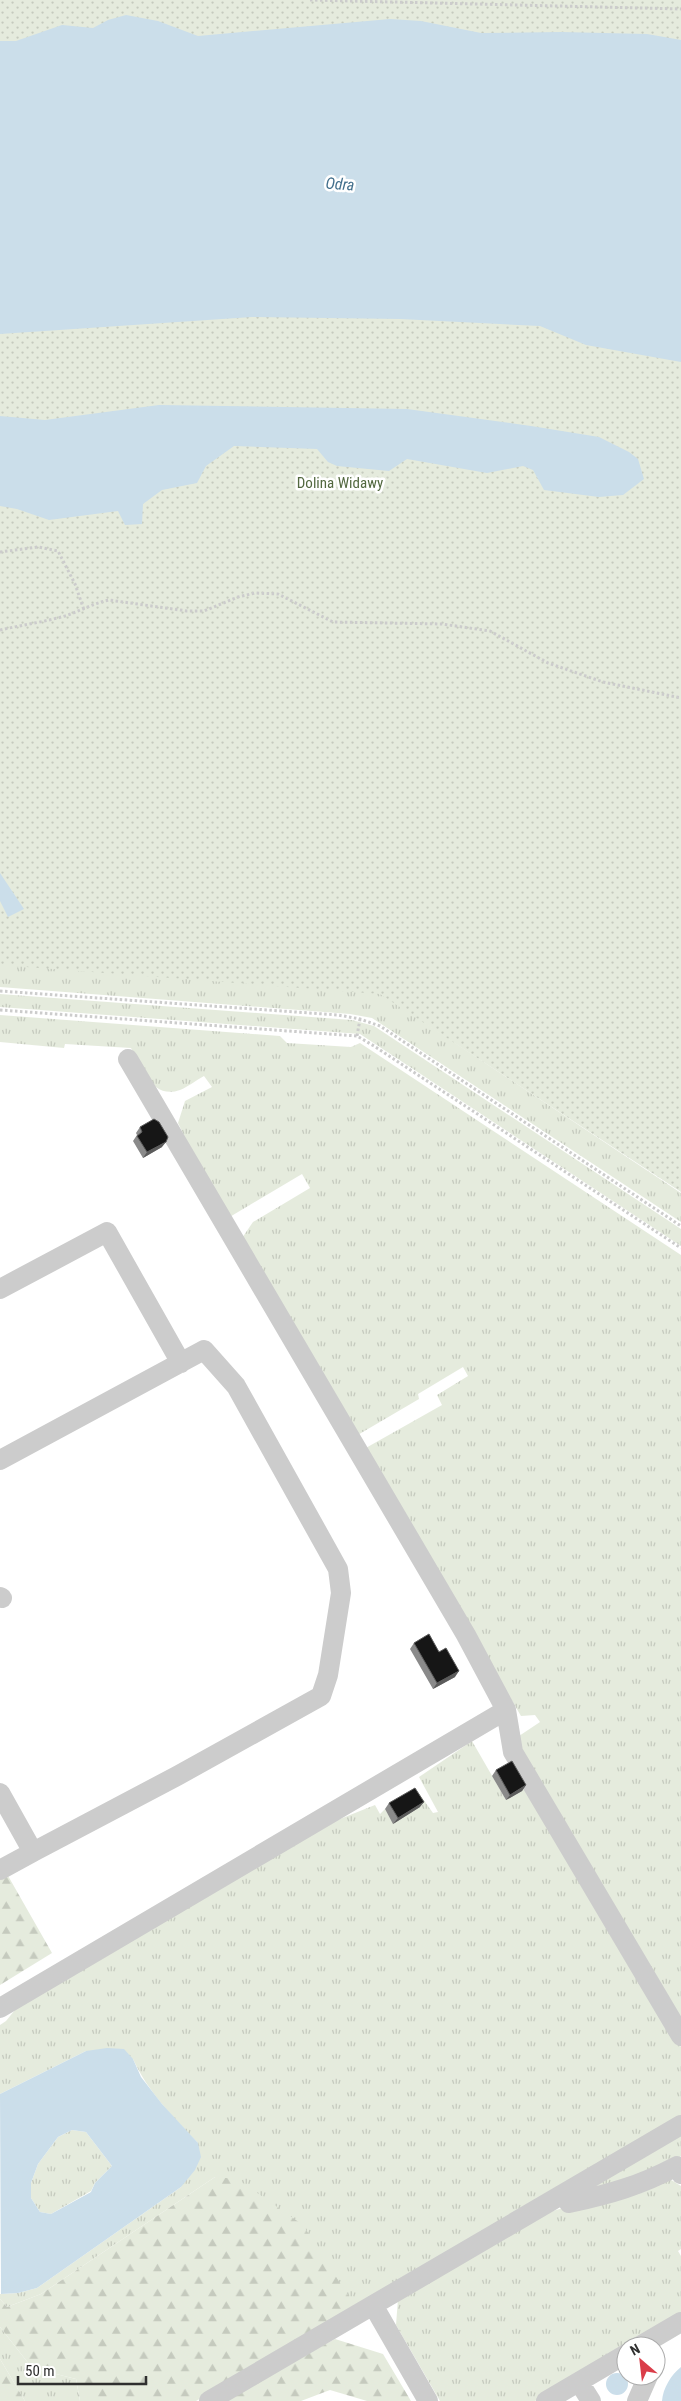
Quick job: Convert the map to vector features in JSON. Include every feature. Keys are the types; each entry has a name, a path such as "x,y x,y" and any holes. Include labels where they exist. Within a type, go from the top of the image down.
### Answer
{"lane":[{"path":"128,1059 466,1635 506,1710 513,1752 681,2036"},
{"path":"0,1289 107,1232 181,1364"},
{"path":"0,1460 204,1350 236,1386 338,1569 341,1593 328,1676 321,1696 177,1776 0,1870"},
{"path":"0,2008 506,1710"},
{"path":"0,1793 33,1852"},
{"path":"209,2401 681,2125"},
{"path":"563,2194 569,2203 607,2195 646,2183 677,2166 681,2174"},
{"path":"373,2305 428,2401"},
{"path":"657,2336 681,2322"},
{"path":"546,2401 616,2360"},
{"path":"579,2382 591,2401"},
{"path":"637,2401 644,2386"}],"path":[{"path":"310,0 681,9"},
{"path":"0,552 38,547 58,551 75,584 84,610"},
{"path":"0,630 84,610 98,602 109,600 187,612 204,611 247,595 278,594 333,622 442,624 490,632 548,663 603,682 681,698"},
{"path":"0,991 338,1015 360,1019 380,1026 681,1226"},
{"path":"0,1010 356,1036 681,1248"},
{"path":"356,1036 360,1019"}],"green space":[{"name":"Dolina Widawy","path":"0,0 681,0 681,1192 380,994 0,965"},
{"path":"0,956 380,993 681,1193 681,1222 372,1018 350,1014 0,987"},
{"path":"0,994 352,1020 374,1026 681,1229 681,1246 360,1034 0,1007"},
{"path":"0,1015 280,1036 287,1043 351,1047 360,1043 681,1255 681,2019 521,1752 519,1736 540,1722 535,1715 521,1716 364,1449 442,1405 437,1395 468,1376 463,1367 418,1394 419,1399 356,1436 242,1238 253,1222 310,1188 302,1174 228,1218 202,1173 178,1123 185,1101 212,1087 204,1076 183,1089 170,1092 155,1086 149,1080 131,1048 65,1044 64,1048 0,1042"},
{"path":"472,1741 506,1800 515,1764 681,2047 681,2121 356,2308 215,2177 41,2294 7,2307 0,2299 0,2294 18,2293 37,2288 181,2187 198,2143 170,2114 146,2082 133,2059 86,2051 0,2094 0,2025 6,2021 23,2000 310,1831 375,1805 380,1814 385,1809 393,1823 418,1792 433,1813 438,1812 419,1777"},
{"path":"7,1874 52,1953 0,1985 0,1878"},
{"path":"72,2130 86,2132 112,2166 95,2183 91,2191 51,2214 40,2212 31,2198 31,2183 38,2164 58,2137"},
{"path":"681,2130 681,2156 642,2179 591,2189"},
{"path":"215,2177 237,2179 303,2225 356,2308 196,2401 80,2401 76,2379 32,2368 0,2327 0,2299 7,2307 41,2294"},
{"path":"668,2178 681,2186 681,2249 678,2251 681,2256 681,2316 647,2336 616,2336 616,2354 535,2401 440,2401 396,2325 398,2299 535,2216"},
{"path":"0,2327 32,2368 76,2379 80,2401 25,2401 0,2359"},
{"path":"335,2339 383,2354 411,2401 367,2401 330,2390 301,2401 226,2401 275,2371"},
{"path":"0,2359 25,2401 0,2401"}],"water":[{"name":"Odra","path":"126,15 158,21 198,36 390,19 421,21 481,33 647,34 681,40 681,362 586,345 540,326 400,319 252,317 0,334 0,41 16,41 62,25 93,28 108,20"},
{"path":"159,405 407,409 531,426 599,437 629,452 638,459 644,479 623,495 599,497 544,490 533,470 523,466 487,473 407,459 389,471 337,466 328,462 317,449 234,446 206,466 197,483 162,490 143,504 142,524 125,525 118,511 49,520 17,509 0,506 0,416 45,420"},
{"path":"0,873 24,909 8,917 0,901"},
{"path":"107,2048 124,2049 133,2059 141,2077 162,2104 198,2143 201,2157 195,2170 181,2187 37,2288 18,2293 1,2294 0,2094 86,2051","holes":["72,2130 86,2132 112,2166 95,2183 91,2192 51,2214 40,2212 31,2198 31,2183 38,2164 58,2137"]},
{"path":"681,2367 681,2401 662,2401 668,2382"},
{"path":"616,2373 616,2386 628,2386 625,2392 617,2395 609,2392 606,2384 609,2376"}],"building":[{"path":"154,1119 159,1122 168,1137 166,1142 147,1152 137,1136 142,1132 140,1127"},
{"path":"429,1634 439,1652 446,1648 459,1671 437,1683 414,1643"},
{"path":"512,1761 526,1785 510,1795 496,1770"},
{"path":"415,1788 424,1802 398,1818 389,1803"}]}
